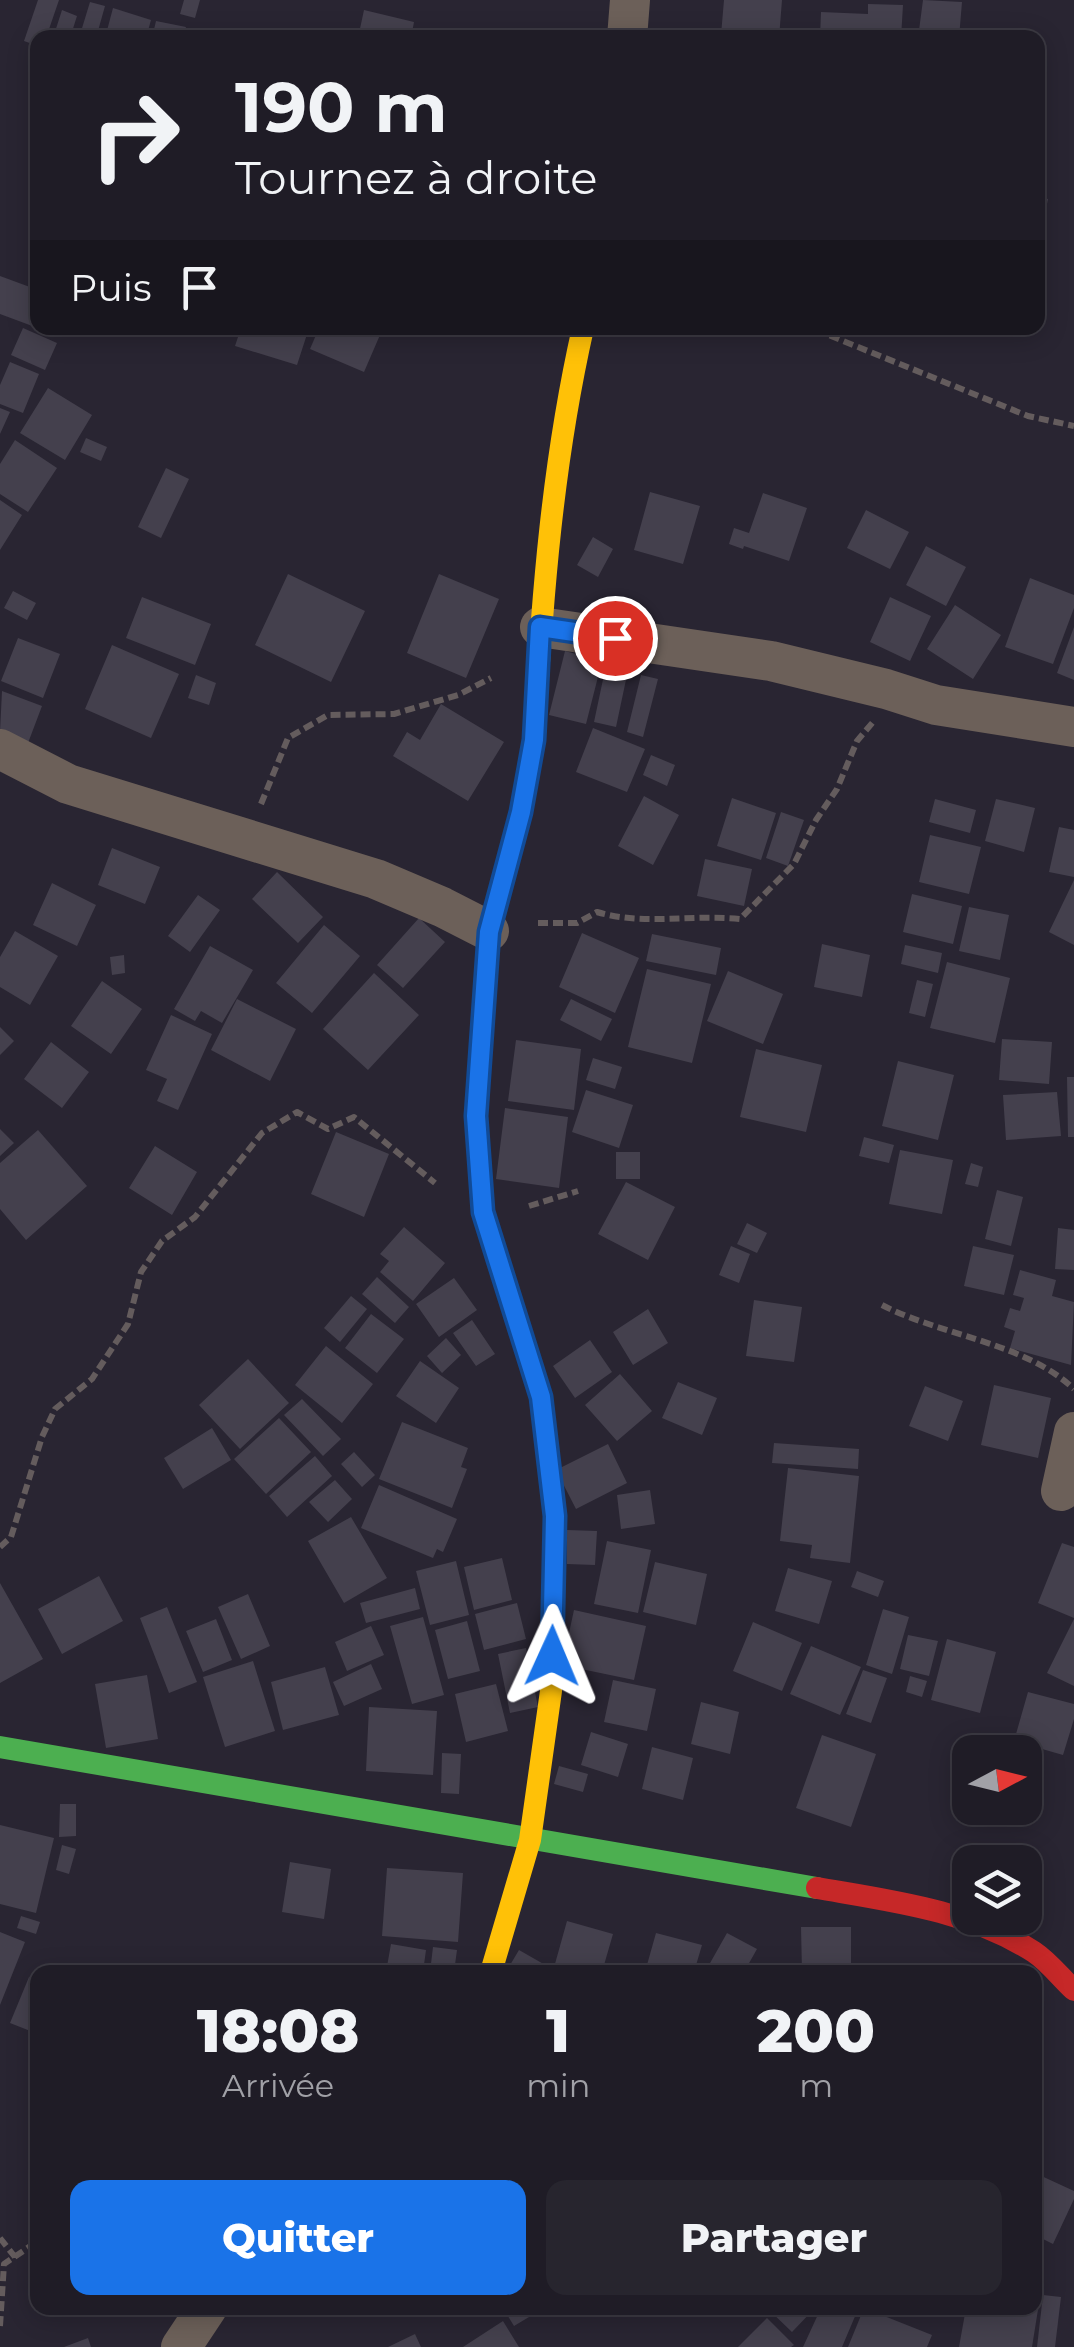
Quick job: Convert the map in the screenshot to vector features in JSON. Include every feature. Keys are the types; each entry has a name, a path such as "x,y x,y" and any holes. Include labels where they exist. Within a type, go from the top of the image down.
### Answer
{"street":[{"path":"628,30 630,0"},
{"path":"492,1965 530,1840 551,1691 555,1516 541,1397 483,1212 476,1116 489,932 521,812 534,740 544,565 570,386 581,335"},
{"path":"540,627 770,662 886,688 936,705 1074,728"},
{"path":"0,749 68,784 376,879 489,932"},
{"path":"1061,1491 1074,1432"},
{"path":"0,1747 937,1909 990,1929 1038,1954 1074,1990"},
{"path":"181,2347 203,2315"}],"path":[{"path":"836,335 1028,416 1074,426"},
{"path":"232,836 257,814 288,738 328,715 394,714 458,695 503,672"},
{"path":"489,932 524,924 577,922 596,912 650,922 705,915 740,919 794,864 837,789 857,742 879,714 886,688"},
{"path":"0,1547 10,1536 54,1410 92,1380 128,1324 141,1272 162,1240 196,1217 262,1133 297,1112 328,1129 341,1126 354,1116 440,1187 483,1212 512,1212 578,1191"},
{"path":"882,1306 910,1320 973,1338 1056,1372 1074,1388"},
{"path":"0,2238 14,2257"},
{"path":"0,2326 4,2264 30,2246"}],"building":[{"path":"38,0 59,0 49,30 30,30 30,43 24,41"},
{"path":"184,0 200,0 195,18 180,14"},
{"path":"724,0 782,0 780,30 721,30"},
{"path":"923,0 962,2 960,30 919,30"},
{"path":"90,2 105,6 98,30 81,30"},
{"path":"868,4 903,5 901,30 820,30 821,12 868,14"},
{"path":"113,8 151,20 148,30 107,30"},
{"path":"62,10 77,16 73,30 56,30"},
{"path":"364,10 414,22 412,30 360,30"},
{"path":"156,21 186,27 185,30 154,30"},
{"path":"0,276 30,287 30,325 0,314"},
{"path":"23,328 30,335 57,343 45,370 11,355"},
{"path":"239,335 307,335 297,365 235,346"},
{"path":"316,335 380,335 364,372 310,349"},
{"path":"10,362 39,374 23,413 0,404 0,385"},
{"path":"48,388 92,415 65,460 20,433"},
{"path":"0,408 10,412 0,434"},
{"path":"86,438 107,447 101,461 80,452"},
{"path":"15,440 57,468 28,512 0,494 0,464"},
{"path":"166,468 189,479 161,538 138,527"},
{"path":"650,492 700,506 683,564 634,550"},
{"path":"763,493 807,508 789,561 729,544 734,528 749,533"},
{"path":"0,500 22,515 0,550"},
{"path":"866,510 909,532 890,569 847,548"},
{"path":"593,537 613,549 598,577 577,565"},
{"path":"926,546 966,567 946,606 906,585"},
{"path":"288,574 365,611 331,682 255,645"},
{"path":"439,574 499,599 466,678 407,653"},
{"path":"1030,578 1074,595 1074,608 1053,664 1005,647"},
{"path":"13,591 36,603 27,620 4,608"},
{"path":"142,597 211,624 195,665 126,638"},
{"path":"890,597 931,616 910,661 870,642"},
{"path":"955,605 1001,635 973,679 927,649"},
{"path":"1074,627 1074,680 1057,673"},
{"path":"18,638 60,654 43,698 1,681"},
{"path":"112,645 179,674 151,738 85,709"},
{"path":"565,651 602,661 586,724 549,715"},
{"path":"605,670 627,675 616,727 594,722"},
{"path":"196,675 216,683 209,705 188,698"},
{"path":"641,675 658,679 643,737 627,732"},
{"path":"2,691 42,706 28,743 0,732"},
{"path":"441,704 504,742 468,801 393,756 407,732 420,740"},
{"path":"593,728 645,749 627,792 576,772"},
{"path":"651,755 675,765 667,786 643,775"},
{"path":"644,796 679,815 653,865 618,846"},
{"path":"732,798 776,813 761,860 717,846"},
{"path":"935,799 976,810 970,833 929,822"},
{"path":"996,799 1035,808 1024,852 985,841"},
{"path":"781,812 804,820 788,866 766,858"},
{"path":"1059,827 1074,830 1074,877 1049,872"},
{"path":"930,835 981,847 969,894 919,882"},
{"path":"112,848 160,867 145,904 98,885"},
{"path":"705,859 752,869 744,906 697,896"},
{"path":"277,872 323,917 298,943 252,899"},
{"path":"1074,880 1074,945 1049,932"},
{"path":"52,883 96,905 77,946 33,925"},
{"path":"912,894 962,906 953,944 903,932"},
{"path":"198,895 220,910 190,952 168,936"},
{"path":"969,907 1009,915 1000,960 959,951"},
{"path":"419,918 445,942 403,988 377,965"},
{"path":"324,925 360,956 312,1013 276,983"},
{"path":"15,931 58,956 30,1005 0,987 0,957"},
{"path":"582,933 639,958 615,1013 559,987"},
{"path":"652,934 721,948 716,975 646,961"},
{"path":"822,944 870,955 862,997 814,987"},
{"path":"905,945 942,953 938,973 901,964"},
{"path":"210,946 253,970 222,1023 201,1011 195,1021 174,1009"},
{"path":"124,955 125,973 112,975 110,957"},
{"path":"947,962 1010,978 995,1043 930,1028"},
{"path":"647,969 711,984 692,1063 628,1047"},
{"path":"728,971 783,994 763,1044 707,1021"},
{"path":"374,973 419,1015 368,1070 323,1029"},
{"path":"917,980 933,984 925,1017 909,1013"},
{"path":"102,981 142,1009 111,1054 71,1026"},
{"path":"237,999 296,1029 270,1081 211,1050"},
{"path":"571,999 612,1019 601,1041 560,1020"},
{"path":"171,1015 212,1034 178,1110 157,1101 167,1079 146,1070"},
{"path":"0,1027 14,1041 0,1055"},
{"path":"1002,1039 1052,1042 1049,1084 999,1080"},
{"path":"516,1040 581,1049 574,1110 508,1101"},
{"path":"51,1042 89,1072 62,1108 24,1079"},
{"path":"756,1049 822,1065 806,1132 740,1117"},
{"path":"593,1058 622,1067 615,1089 586,1080"},
{"path":"898,1061 954,1075 938,1140 882,1126"},
{"path":"1067,1077 1074,1077 1074,1137 1068,1137"},
{"path":"586,1090 633,1105 619,1148 572,1132"},
{"path":"1057,1092 1061,1136 1006,1140 1003,1095"},
{"path":"505,1108 568,1117 559,1188 496,1179"},
{"path":"0,1129 14,1143 0,1156"},
{"path":"38,1130 87,1186 26,1240 0,1209 0,1163"},
{"path":"336,1132 389,1154 364,1217 311,1194"},
{"path":"864,1137 894,1145 889,1163 859,1156"},
{"path":"155,1146 197,1172 172,1215 129,1188"},
{"path":"900,1150 953,1160 942,1214 889,1204"},
{"path":"616,1152 640,1152 640,1179 616,1179"},
{"path":"971,1163 983,1167 978,1187 965,1184"},
{"path":"626,1182 675,1207 648,1260 598,1234"},
{"path":"997,1190 1023,1197 1011,1246 985,1239"},
{"path":"747,1223 767,1233 757,1253 737,1244"},
{"path":"404,1227 445,1263 413,1301 380,1272 389,1261 380,1254"},
{"path":"1058,1228 1074,1230 1074,1270 1055,1269"},
{"path":"731,1246 750,1254 739,1283 719,1275"},
{"path":"973,1246 1014,1255 1004,1295 964,1286"},
{"path":"1020,1270 1056,1280 1052,1296 1074,1302 1071,1365 1010,1348 1015,1331 1004,1327 1010,1308 1020,1311 1024,1298 1013,1295"},
{"path":"377,1277 409,1307 395,1323 362,1294"},
{"path":"454,1278 477,1310 439,1337 416,1304"},
{"path":"351,1296 367,1309 340,1342 324,1328"},
{"path":"754,1300 802,1307 794,1362 746,1356"},
{"path":"648,1309 668,1343 633,1365 613,1332"},
{"path":"371,1314 404,1339 377,1373 345,1348"},
{"path":"472,1320 495,1354 476,1366 453,1333"},
{"path":"446,1338 461,1355 442,1373 427,1356"},
{"path":"590,1340 612,1372 575,1398 553,1366"},
{"path":"326,1346 373,1384 342,1423 295,1385"},
{"path":"248,1359 289,1403 240,1449 199,1405"},
{"path":"420,1361 459,1388 436,1423 396,1396"},
{"path":"620,1374 652,1411 617,1441 585,1405"},
{"path":"678,1382 717,1398 702,1435 662,1418"},
{"path":"994,1385 1051,1398 1038,1458 981,1445"},
{"path":"925,1386 963,1401 948,1441 909,1426"},
{"path":"302,1399 341,1439 323,1456 284,1415"},
{"path":"279,1418 311,1452 266,1494 234,1459"},
{"path":"402,1422 468,1448 461,1467 467,1469 452,1508 379,1479"},
{"path":"212,1428 231,1460 183,1489 164,1458"},
{"path":"774,1443 859,1449 858,1469 772,1463"},
{"path":"608,1444 627,1483 576,1509 556,1470"},
{"path":"354,1452 375,1475 362,1487 341,1464"},
{"path":"315,1456 332,1476 287,1517 269,1496"},
{"path":"788,1468 859,1476 850,1563 810,1558 812,1545 780,1541"},
{"path":"335,1480 352,1499 328,1522 309,1502"},
{"path":"379,1485 457,1519 443,1552 437,1549 433,1558 361,1528"},
{"path":"650,1490 655,1524 621,1529 617,1495"},
{"path":"351,1517 387,1578 344,1603 308,1541"},
{"path":"567,1530 597,1531 595,1565 567,1564"},
{"path":"607,1541 651,1550 638,1613 594,1604"},
{"path":"1062,1543 1074,1547 1074,1618 1038,1603"},
{"path":"502,1558 512,1600 474,1610 464,1567"},
{"path":"456,1561 469,1615 430,1625 416,1571"},
{"path":"655,1562 707,1574 696,1625 643,1612"},
{"path":"788,1568 832,1581 819,1624 775,1611"},
{"path":"857,1571 884,1581 878,1597 851,1587"},
{"path":"99,1576 123,1621 62,1654 38,1609"},
{"path":"0,1583 43,1659 0,1683"},
{"path":"415,1588 420,1609 366,1623 360,1603"},
{"path":"248,1594 270,1646 241,1659 218,1607"},
{"path":"517,1603 526,1639 484,1650 475,1614"},
{"path":"167,1607 197,1682 169,1693 140,1618"},
{"path":"883,1609 909,1617 892,1674 866,1665"},
{"path":"574,1610 646,1626 634,1680 562,1665"},
{"path":"423,1617 444,1695 412,1704 390,1626"},
{"path":"216,1619 232,1660 203,1672 186,1631"},
{"path":"1074,1619 1074,1686 1047,1673"},
{"path":"467,1621 480,1671 448,1679 435,1630"},
{"path":"753,1622 802,1643 782,1691 733,1671"},
{"path":"371,1626 384,1655 347,1671 335,1642"},
{"path":"908,1635 938,1641 929,1676 900,1669"},
{"path":"947,1639 996,1652 980,1713 931,1700"},
{"path":"811,1646 861,1667 840,1715 790,1694"},
{"path":"526,1648 538,1707 510,1713 498,1654"},
{"path":"253,1661 275,1731 225,1747 203,1677"},
{"path":"371,1664 382,1689 344,1706 333,1682"},
{"path":"325,1667 339,1715 283,1730 271,1682"},
{"path":"863,1670 887,1678 871,1723 846,1714"},
{"path":"147,1675 158,1739 106,1748 95,1684"},
{"path":"910,1676 927,1681 922,1697 906,1692"},
{"path":"613,1680 656,1689 647,1731 604,1722"},
{"path":"496,1684 508,1731 466,1742 455,1694"},
{"path":"1028,1692 1074,1704 1074,1719 1063,1755 1042,1749 1042,1735 1016,1735"},
{"path":"701,1702 739,1712 730,1754 691,1744"},
{"path":"369,1707 437,1711 433,1775 366,1771"},
{"path":"591,1732 628,1744 618,1777 581,1765"},
{"path":"822,1735 876,1754 851,1827 796,1808"},
{"path":"652,1747 693,1758 683,1800 642,1789"},
{"path":"442,1753 461,1754 459,1794 441,1793"},
{"path":"559,1766 588,1774 583,1792 554,1784"},
{"path":"60,1804 76,1804 76,1836 59,1837"},
{"path":"0,1825 54,1838 36,1913 0,1904"},
{"path":"62,1845 76,1849 69,1874 56,1870"},
{"path":"290,1862 331,1869 324,1919 282,1912"},
{"path":"387,1868 463,1873 458,1942 382,1936"},
{"path":"21,1916 40,1922 36,1934 17,1928"},
{"path":"567,1921 613,1934 604,1965 555,1965"},
{"path":"801,1927 851,1927 851,1965 802,1965"},
{"path":"0,1932 25,1942 0,2005"},
{"path":"656,1933 702,1945 696,1965 647,1965"},
{"path":"727,1933 757,1949 748,1965 709,1965"},
{"path":"391,1944 426,1950 424,1965 387,1965"},
{"path":"433,1947 457,1950 455,1965 431,1965"},
{"path":"519,1950 545,1965 510,1965"},
{"path":"29,1977 30,2031 10,2023"},
{"path":"1042,2176 1074,2191 1053,2244 1042,2238"},
{"path":"1043,2295 1061,2297 1055,2347 1037,2347"},
{"path":"507,2315 532,2315 514,2326"},
{"path":"774,2315 808,2315 792,2332"},
{"path":"818,2315 856,2315 842,2347 803,2347"},
{"path":"861,2315 882,2315 932,2335 927,2347 848,2347"},
{"path":"965,2315 1037,2315 1032,2347 959,2347"},
{"path":"767,2318 794,2345 738,2347"},
{"path":"503,2321 519,2347 463,2347"},
{"path":"415,2334 421,2347 388,2347"},
{"path":"88,2338 91,2347 64,2347"}],"traffic: fast":[{"path":"535,731 521,813 489,931 476,1116 483,1211 535,1379"},
{"path":"0,1747 817,1888"}],"traffic: slow":[{"path":"535,731 550,528 582,335"},
{"path":"493,1965 530,1840 551,1691 555,1516 541,1397 535,1379"}],"traffic: jam":[{"path":"817,1888 929,1909 983,1926 1034,1952 1074,1990"}],"route":[{"path":"552,1656 555,1516 541,1397 483,1212 476,1116 489,932 521,812 534,740 540,627 615,638"}]}
